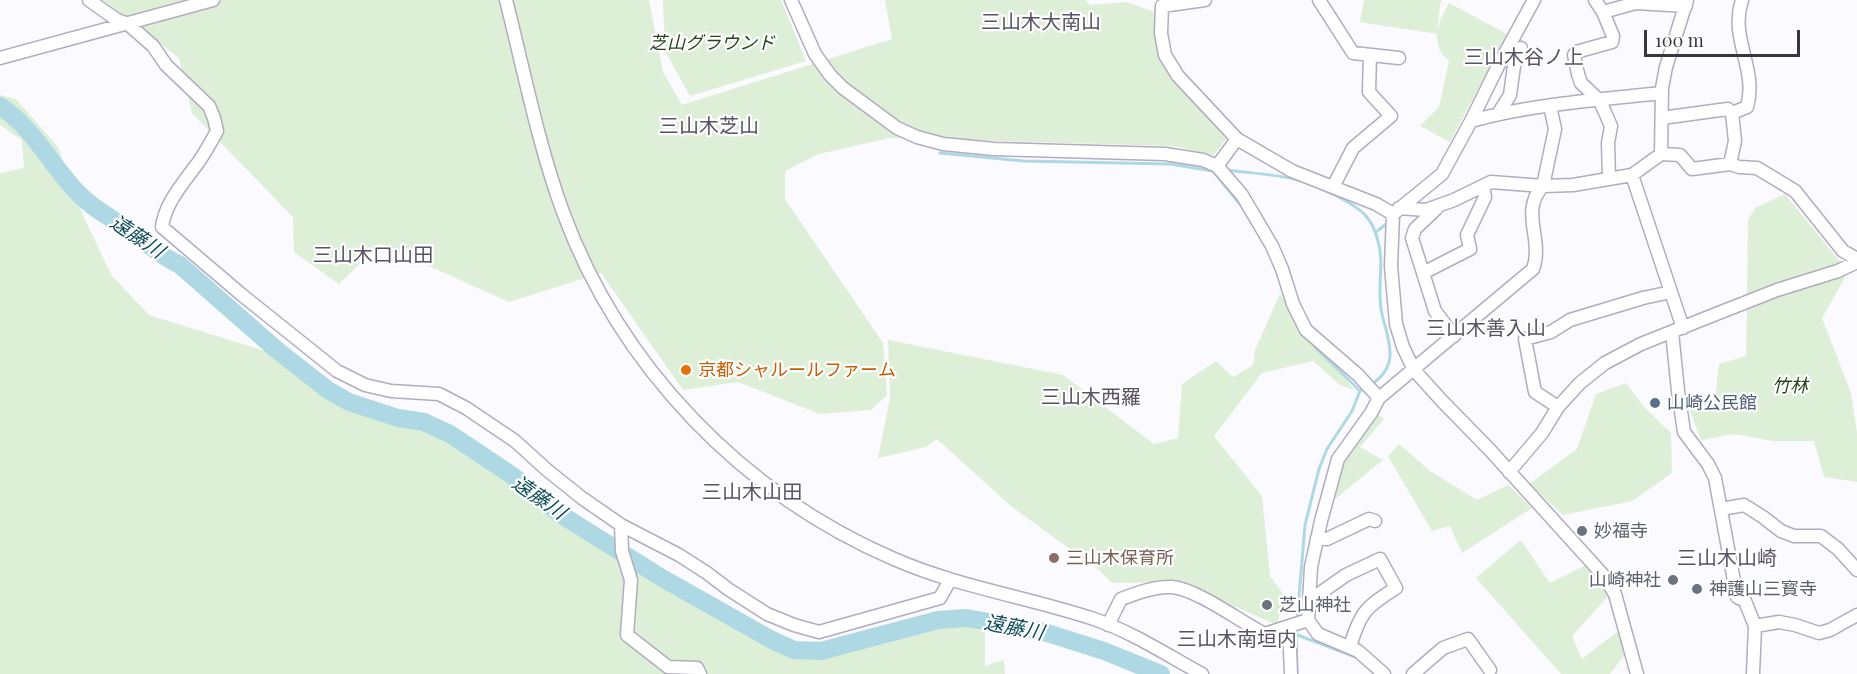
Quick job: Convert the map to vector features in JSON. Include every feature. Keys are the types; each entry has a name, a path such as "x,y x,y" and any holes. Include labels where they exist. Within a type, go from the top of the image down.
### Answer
{"street":[{"path":"90,0 117,20 128,24 153,46 166,65 209,106 214,118 217,131 172,200 162,227 337,371 365,385 391,391 439,394 448,399 515,441 556,477 621,525 680,555 728,590 767,614 794,626 819,632 940,598 950,580"},
{"path":"0,58 213,0"},
{"path":"506,0 549,171 585,265 643,360 692,420 743,467 781,496 855,541 894,559 950,580 1061,609 1108,625 1202,674"},
{"path":"791,0 814,54 830,75 843,88 897,128 917,137 943,144 994,149 1165,154 1203,160 1217,166 1242,195 1272,246 1293,304 1306,330 1358,375 1379,398"},
{"path":"1205,0 1162,3 1161,33 1165,55 1178,76 1237,139 1292,171 1396,211 1426,210 1491,182 1543,186 1573,185 1632,175 1661,154 1680,155 1692,169 1730,164 1757,168 1795,191 1843,251 1857,260 1838,271 1777,290 1641,344 1605,363 1580,383 1558,407 1542,433 1509,472"},
{"path":"1319,0 1353,53 1399,57"},
{"path":"1534,0 1442,174 1396,211 1391,266 1396,324 1403,347 1414,370 1489,448 1605,576 1615,594 1637,674"},
{"path":"1595,0 1614,36 1612,42 1576,52 1574,55 1581,83 1599,100 1611,126 1608,143 1609,179"},
{"path":"1732,113 1747,107 1749,98 1749,71 1738,32 1739,8 1742,0"},
{"path":"1603,12 1636,3 1687,3 1666,67 1662,93 1661,154"},
{"path":"1498,114 1510,95 1514,66 1521,48"},
{"path":"1333,187 1353,148 1391,116 1369,92 1370,55"},
{"path":"1471,121 1498,114 1550,106 1662,93"},
{"path":"1291,674 1298,623 1310,598 1311,567 1338,459 1379,398 1533,269 1537,259 1537,250 1531,209 1543,186 1555,129 1550,106"},
{"path":"1662,118 1728,109 1732,113 1735,141 1730,164"},
{"path":"1217,166 1237,139"},
{"path":"1632,175 1671,292 1678,330 1678,391 1684,432 1708,464 1715,478 1737,597 1745,601 1755,626 1753,674"},
{"path":"1423,273 1470,249 1467,235 1485,197 1483,186"},
{"path":"1441,205 1415,229 1412,238 1435,311 1454,336"},
{"path":"1558,407 1535,392 1525,339 1551,332 1570,320 1671,292"},
{"path":"1721,509 1744,505 1781,531 1794,536 1821,537 1838,549 1857,570"},
{"path":"1317,538 1327,539 1369,519 1375,521"},
{"path":"621,525 622,551 631,580 627,635 668,667 697,668 700,674"},
{"path":"1310,598 1346,575 1380,559 1396,588 1371,604 1357,624 1350,647"},
{"path":"1108,625 1121,599 1149,590 1172,587 1196,595 1265,634 1298,623 1358,651 1384,674"},
{"path":"1755,626 1779,622 1819,633 1830,630 1857,615"},
{"path":"1413,674 1443,648 1468,639 1490,670"}],"green space":[{"path":"103,0 649,0 663,72 682,105 892,39 885,0 1086,0 1090,5 1127,2 1154,12 1158,57 1226,139 1214,155 1173,146 889,138 819,154 785,171 785,199 883,343 887,395 871,410 820,414 738,382 683,390 601,273 509,302 380,244 339,284 294,252 293,217 192,113 179,58"},
{"name":"芝山グラウンド","path":"663,0 781,0 806,61 690,96 665,51"},
{"path":"1364,0 1441,0 1437,31 1449,3 1507,34 1450,142 1420,126 1439,107 1449,61 1440,49 1437,34 1360,22"},
{"path":"0,95 16,99 58,147 84,218 112,276 149,315 265,351 348,411 421,426 449,438 498,471 571,528 660,583 789,654 826,654 940,624 970,624 985,633 985,666 1004,660 1005,674 0,674 0,173 24,168 22,140 0,125"},
{"path":"1785,194 1841,263 1747,297 1748,220 1755,208"},
{"name":"竹林","path":"1846,272 1847,274 1822,318 1851,393 1857,433 1857,482 1824,477 1814,441 1773,441 1734,434 1701,440 1689,409 1715,399 1719,364 1746,356 1747,309"},
{"path":"1280,294 1354,390 1340,385 1313,361 1262,373 1214,436 1262,496 1270,576 1284,595 1277,625 1179,582 1112,583 1099,570 1012,507 937,439 926,447 878,458 890,398 888,340 1063,375 1154,444 1178,438 1182,384 1216,361 1233,377 1253,365 1255,350"},
{"path":"1626,383 1644,407 1671,433 1672,473 1632,501 1563,515 1529,484 1577,449 1596,394"},
{"path":"1378,414 1384,419 1360,447 1383,460 1324,508 1341,462"},
{"path":"1399,444 1430,471 1477,500 1508,485 1532,508 1462,553 1450,526 1432,531 1388,456"},
{"path":"1521,540 1550,583 1586,565 1609,595 1572,636 1582,659 1618,631 1626,653 1610,674 1561,674 1476,578"}],"waterway":[{"path":"1500,75 1513,52"},
{"name":"遠藤川","path":"0,106 33,136 84,199 159,253 180,265 278,351 328,390 349,402 398,418 424,422 450,434 513,476 560,514 662,578 772,640 794,650 821,651 938,620 966,618 1041,631 1104,651 1161,674"},
{"path":"940,153 1024,161 1170,164 1213,171 1243,208 1254,226"},
{"path":"1226,170 1280,176 1306,182 1344,200 1361,211 1368,219 1375,231 1380,250 1380,305 1390,352 1387,368 1372,384"},
{"path":"1376,232 1390,221"},
{"path":"1311,341 1360,391"},
{"path":"1297,621 1305,525 1319,469 1327,449 1352,411 1360,391 1366,387"},
{"path":"1296,628 1297,674"},
{"path":"1295,634 1358,658"}],"place":[{"name":"京都シャルールファーム","path":"686,370"},
{"name":"山崎公民館","path":"1655,403"},
{"name":"妙福寺","path":"1582,531"},
{"name":"三山木保育所","path":"1054,558"},
{"name":"山崎神社","path":"1673,580"},
{"name":"神護山三寳寺","path":"1697,589"},
{"name":"芝山神社","path":"1267,605"}],"district":[{"name":"三山木大南山","path":"1041,23"},
{"name":"三山木谷ノ上","path":"1524,58"},
{"name":"三山木芝山","path":"709,127"},
{"name":"三山木口山田","path":"373,256"},
{"name":"三山木善入山","path":"1486,329"},
{"name":"三山木西羅","path":"1091,398"},
{"name":"三山木山田","path":"752,493"},
{"name":"三山木山崎","path":"1727,559"},
{"name":"三山木南垣内","path":"1237,640"}]}
